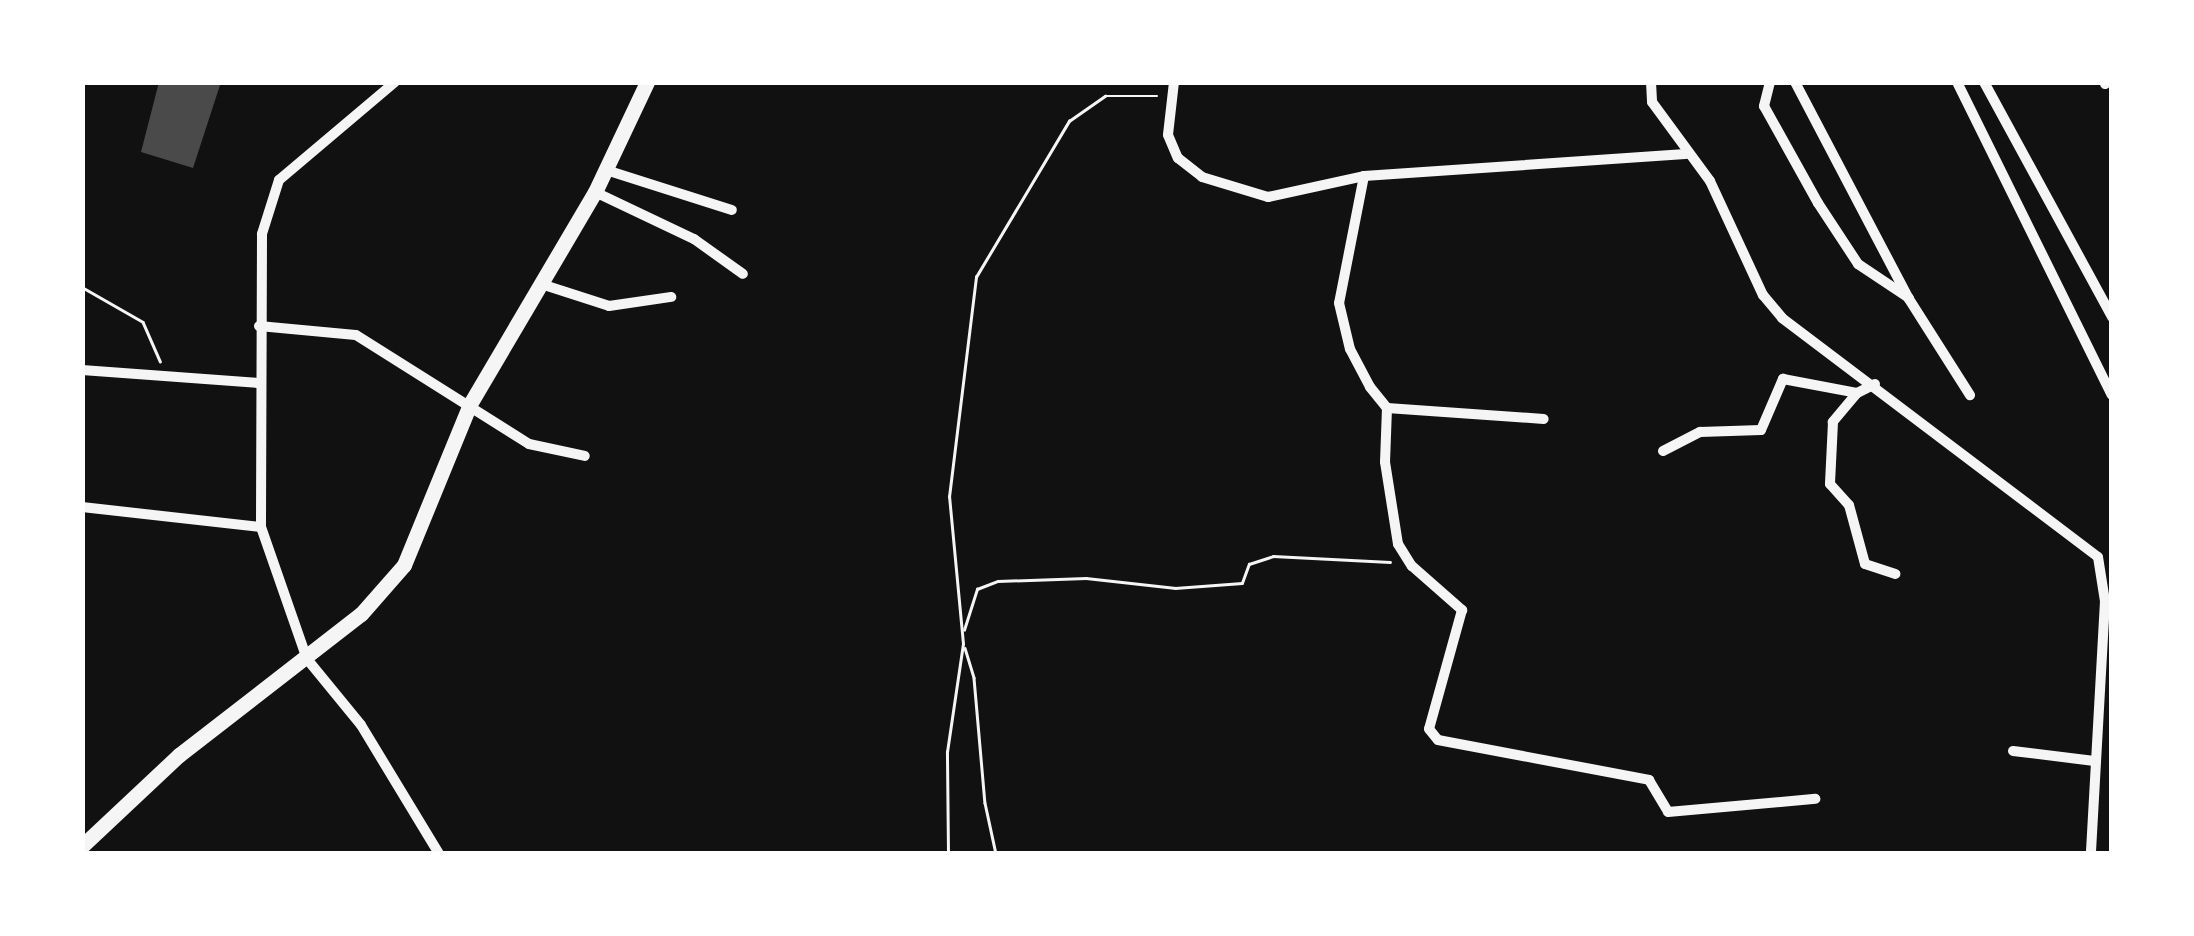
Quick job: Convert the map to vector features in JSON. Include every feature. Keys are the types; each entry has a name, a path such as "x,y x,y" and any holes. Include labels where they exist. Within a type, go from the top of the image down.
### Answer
{"main road":[{"path":"82,846 179,755 361,614 404,564 470,404 595,192 647,82"}],"street":[{"path":"395,82 279,180 262,234 258,383 261,527 306,659 361,724 440,854"},
{"path":"1651,82 1652,102 1684,154 1710,181 1763,295 1782,318 2098,557 2105,601 2091,854"},
{"path":"1770,82 1764,106 1827,217 1858,264 1909,299"},
{"path":"1795,82 1909,299 1970,395"},
{"path":"1957,82 2112,394"},
{"path":"1984,82 2112,317"},
{"path":"1172,88 1168,135 1178,158 1202,177 1268,197 1364,176 1684,154"},
{"path":"606,170 732,210"},
{"path":"1364,176 1340,303 1350,349 1388,408 1389,506 1409,562 1462,610 1430,728 1438,740 1649,780 1668,812 1815,799"},
{"path":"595,192 694,240 743,274"},
{"path":"541,284 609,306 671,297"},
{"path":"259,326 356,334 529,444 585,456"},
{"path":"82,370 258,383"},
{"path":"1663,451 1700,432 1758,432 1783,379 1857,393"},
{"path":"1874,384 1857,393 1833,422 1830,484 1834,496 1849,504 1865,564 1894,574"},
{"path":"1388,408 1544,419"},
{"path":"82,507 261,527"},
{"path":"2098,557 2112,552"},
{"path":"2013,750 2094,760"}],"path":[{"path":"996,854 984,804 974,678 963,644 949,497 976,276 1069,121 1105,96 1172,88"},
{"path":"82,287 142,322 166,375"},
{"path":"948,854 946,752 963,644 964,612 976,589 998,581 1086,578 1209,586 1242,583 1249,564 1273,556 1409,562"}],"building":[{"path":"159,82 221,82 193,168 141,152"}]}
